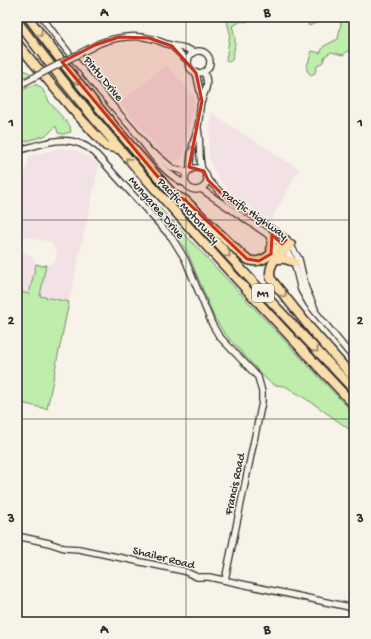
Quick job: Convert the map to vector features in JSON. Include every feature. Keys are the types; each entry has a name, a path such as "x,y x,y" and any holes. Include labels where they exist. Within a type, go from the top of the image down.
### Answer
{"highway":[{"name":"Pacific Motorway","path":"28,17 85,92 173,195 354,390"},
{"name":"Pacific Motorway","path":"17,21 67,87 160,197 354,405"},
{"path":"17,43 71,108 106,146 118,149"},
{"path":"173,195 185,200 248,260 254,262 273,257 286,245"},
{"path":"272,237 273,257 270,270 273,281 311,329 354,378"},
{"path":"273,257 294,262"}],"street":[{"name":"Pintu Drive","path":"42,17 80,68 165,170 186,184"},
{"path":"17,87 100,43 119,37 135,36 154,39 172,46 179,46 191,50 194,53 203,53 208,57 210,64 208,68 204,72 196,73 191,70 188,61 172,46"},
{"path":"188,61 194,53"},
{"path":"198,129 200,139 199,157 202,169 208,180 206,186 201,189 194,190 186,184 185,178 190,164 194,138 198,129 202,101 206,92 207,78 204,72"},
{"path":"196,73 202,101"},
{"path":"17,84 25,82"},
{"name":"Mungaree Drive","path":"17,151 62,139 80,143 95,152 172,238 185,259 212,324 219,336 258,377 262,392"},
{"name":"Pintu Drive","path":"151,152 172,168 188,171"},
{"path":"188,171 196,168 202,169"},
{"name":"Pacific Highway","path":"208,180 230,202 286,245 299,260 306,289 317,313"},
{"name":"Pacific Highway","path":"201,189 229,210 286,245 294,262 303,294 317,313"},
{"path":"317,313 354,359"},
{"name":"Francis Road","path":"226,580 262,402 262,392"},
{"name":"Shailer Road","path":"17,536 64,548 79,549 184,571 197,577 209,576 354,608"}],"highlighted area":[{"path":"119,37 149,38 172,46 196,73 202,101 189,167 204,171 208,180 230,202 286,240 282,244 272,235 271,254 259,261 247,259 185,200 173,195 62,62 95,45"}],"shaded area":[{"path":"166,64 195,98 184,153 182,157 175,162 166,157 120,103"},
{"path":"211,113 299,169 271,220 232,195 216,175 208,156"},
{"path":"61,148 75,150 89,157 99,165 69,302 40,296 46,265 52,263 56,259 57,251 51,242 17,235 17,214 29,156"},
{"path":"17,251 28,254 34,259 36,264 29,294 17,291"}],"green space":[{"path":"226,17 257,17 245,22 242,21 232,26 235,36 235,43 232,60 229,62 226,60 230,33"},
{"path":"309,17 354,17 354,53 348,51 343,55 331,52 325,56 323,62 317,66 315,73 311,75 307,71 307,66 312,51 320,53 324,46 338,39 341,23 329,20 321,21 309,26"},
{"path":"17,64 19,67 31,74 17,81"},
{"path":"33,85 38,85 43,90 50,103 70,126 71,132 63,134 58,133 56,126 47,135 17,144 17,93"},
{"path":"155,203 354,414 354,434 311,402 285,386 274,385 266,379 225,334 215,319 187,251 150,207"},
{"path":"36,264 43,266 46,265 40,296 69,302 47,409 17,402 17,291 29,294"}]}
